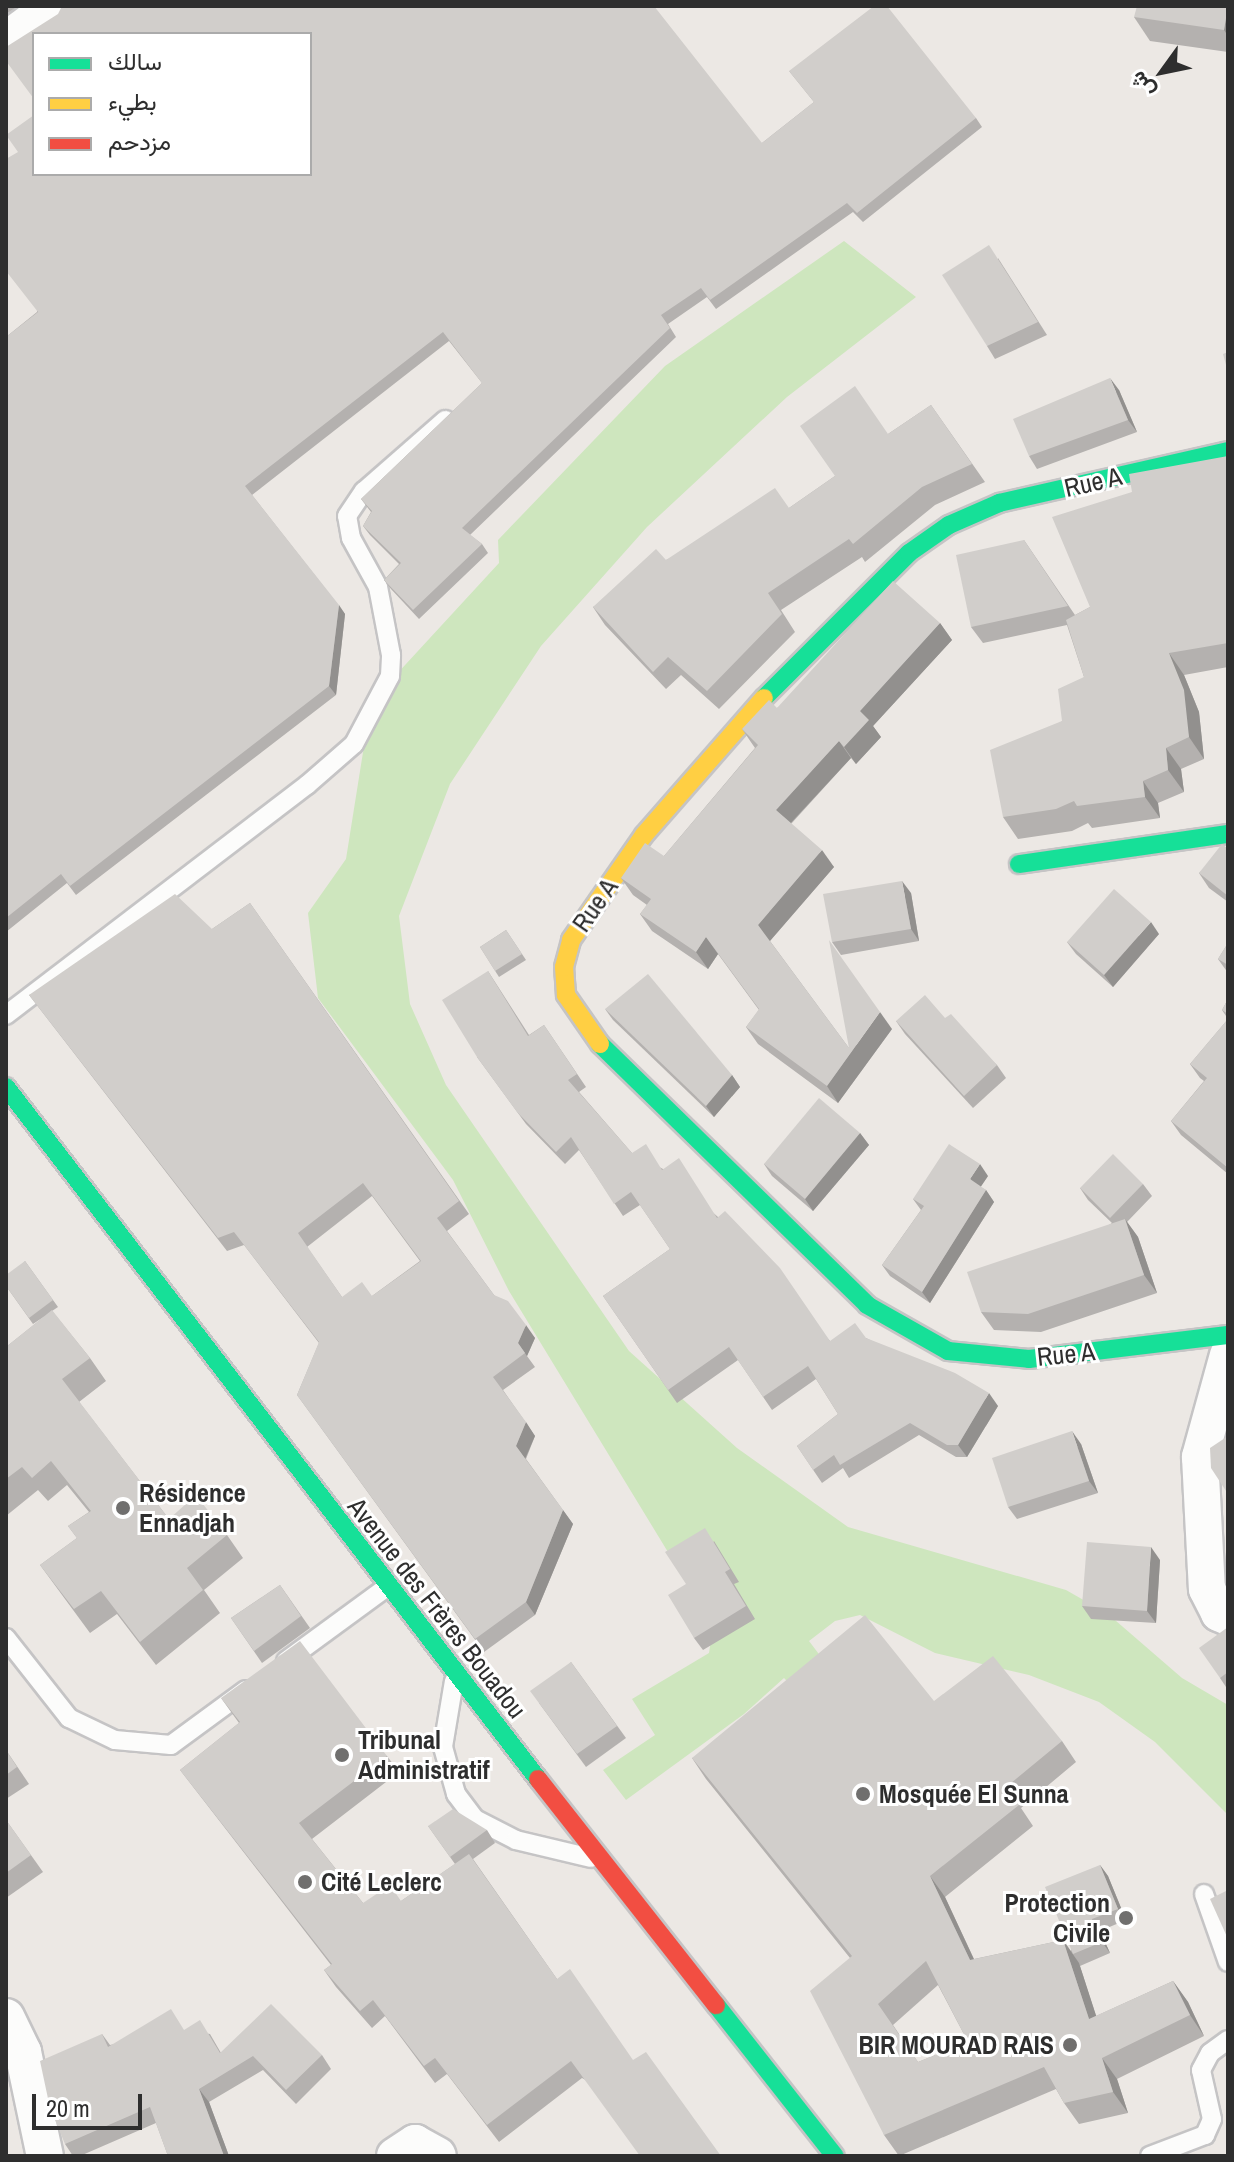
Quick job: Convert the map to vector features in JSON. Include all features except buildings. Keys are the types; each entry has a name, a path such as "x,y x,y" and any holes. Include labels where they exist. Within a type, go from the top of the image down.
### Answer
{"street":[{"path":"6,40 52,6"},
{"name":"Rue A","path":"1228,451 999,503 949,525 909,553 746,716 644,835 571,940 564,967 566,995 596,1040 867,1305 907,1329 948,1351 1029,1359 1228,1335"},
{"path":"1019,864 1228,834"},
{"name":"Avenue des Frères Bouadou","path":"6,1087 455,1675 835,2156"},
{"path":"1228,1355 1200,1457 1207,1589 1219,1613 1228,1617"},
{"path":"6,2017 23,2052 45,2156"},
{"path":"395,2156 415,2143 438,2156"}],"lane":[{"path":"6,1015 307,785 354,744 390,676 391,655 378,587 351,538 347,516 364,491 453,413"},
{"path":"6,1638 69,1718 115,1740 171,1745 387,1587"},
{"path":"455,1675 443,1747 456,1794 475,1819 516,1840 603,1861"},
{"path":"1204,1894 1228,1962"},
{"path":"1150,2156 1205,2135 1212,2119 1201,2070 1210,2053 1228,2040"}],"green space":[{"path":"844,241 916,297 787,397 647,527 541,646 450,784 399,916 410,1004 446,1085 629,1351 737,1448 848,1527 1066,1590 1108,1614 1182,1678 1228,1705 1228,1815 1155,1742 1099,1702 1029,1675 935,1653 860,1615 835,1621 809,1641 834,1674 793,1687 784,1678 744,1714 626,1800 603,1770 655,1735 632,1699 709,1653 713,1626 509,1291 453,1180 318,998 308,913 346,859 371,702 499,563 498,540 665,366"}],"traffic: fast":[{"path":"764,698 909,553 949,525 999,503 1228,451"},
{"path":"1019,864 1228,834"},
{"path":"600,1044 867,1305 948,1351 1029,1359 1228,1335"},
{"path":"6,1087 538,1779"},
{"path":"716,2005 835,2156"}],"traffic: slow":[{"path":"600,1044 566,995 564,967 571,940 644,835 764,698"}],"traffic: jam":[{"path":"538,1779 716,2005"}],"place":[{"name":"Résidence Ennadjah","path":"123,1508"},
{"name":"Tribunal Administratif","path":"342,1755"},
{"name":"Mosquée El Sunna","path":"863,1794"},
{"name":"Cité Leclerc","path":"305,1882"},
{"name":"Protection Civile","path":"1126,1918"},
{"name":"BIR MOURAD RAIS","path":"1070,2045"}]}
